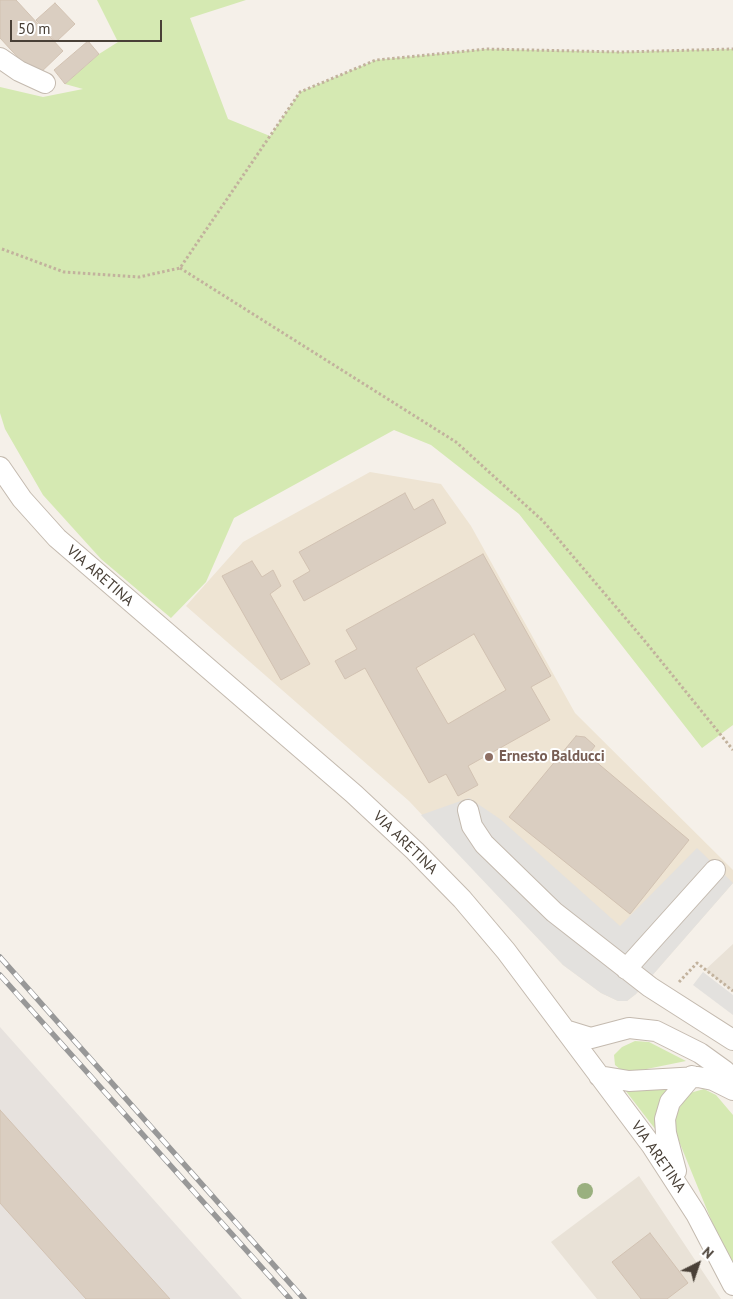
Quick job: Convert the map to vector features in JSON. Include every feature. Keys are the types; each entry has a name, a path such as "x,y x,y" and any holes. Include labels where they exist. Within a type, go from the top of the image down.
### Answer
{"street":[{"path":"0,58 19,71 45,82"},
{"name":"VIA ARETINA","path":"0,467 22,499 61,542 354,794 427,863 494,937 652,1146 681,1189 733,1285"},
{"path":"468,810 477,836 492,853 568,924 650,987 733,1040"},
{"path":"626,968 715,870"},
{"path":"565,1030 582,1036 600,1038 629,1028 656,1031 705,1056 725,1071 733,1082"},
{"path":"600,1038 593,1048 591,1057 599,1076 629,1081 692,1076 713,1080 733,1090"},
{"path":"681,1189 670,1149 665,1119 675,1095 692,1076"},
{"path":"729,1299 733,1296"}],"path":[{"path":"2,249 64,272 139,277 180,268 300,92 376,60 486,49 621,52 733,49"},
{"path":"180,268 456,442 543,521 644,640 733,750"},
{"path":"676,985 697,963 733,991"}],"shaded area":[{"name":"Ernesto Balducci","path":"370,472 441,484 471,526 575,713 733,870 733,883 636,994 627,1001 618,1001 601,993 563,965 409,801 186,606 243,542"},
{"path":"469,798 500,819 620,926 697,848 733,883 636,994 627,1001 618,1001 601,993 563,965 421,815"},
{"path":"733,944 733,992 705,970"},
{"path":"703,972 733,995 733,1015 693,985"},
{"path":"0,1027 242,1299 0,1299"},
{"path":"639,1176 721,1299 597,1299 551,1242"}],"green space":[{"path":"97,0 246,0 190,18 228,119 270,136 300,92 376,60 486,49 621,52 733,49 733,725 702,748 519,514 431,445 394,430 234,518 206,582 171,618 101,559 43,495 5,429 0,413 0,87 43,97 83,89 65,84 99,54 118,42"},
{"path":"635,1041 649,1042 686,1061 632,1072 621,1070 615,1065 614,1055 622,1047"},
{"path":"670,1086 661,1098 659,1134 625,1090"},
{"path":"704,1089 716,1095 733,1115 733,1264 712,1222 674,1129 676,1114 683,1102 690,1093"}],"building":[{"path":"0,0 16,0 63,51 36,77 0,38"},
{"path":"55,3 75,24 56,42 36,20"},
{"path":"88,41 99,54 65,84 54,70"},
{"path":"405,493 414,510 433,499 446,523 304,601 293,581 310,571 299,552"},
{"path":"483,554 551,676 531,687 550,720 468,766 478,785 458,796 446,774 429,783 365,668 345,679 335,661 357,649 346,630","holes":["474,634 506,690 448,724 416,668"]},
{"path":"252,561 262,577 273,570 281,586 270,594 310,664 281,680 222,576"},
{"path":"576,736 585,737 595,746 588,755 689,840 630,914 509,817"},
{"path":"0,1110 170,1299 86,1299 0,1203"},
{"path":"650,1233 688,1283 667,1299 641,1299 612,1262"}],"railway":[{"path":"0,957 304,1299"},
{"path":"0,975 290,1299"}],"place":[{"name":"Ernesto Balducci","path":"489,757"}]}
